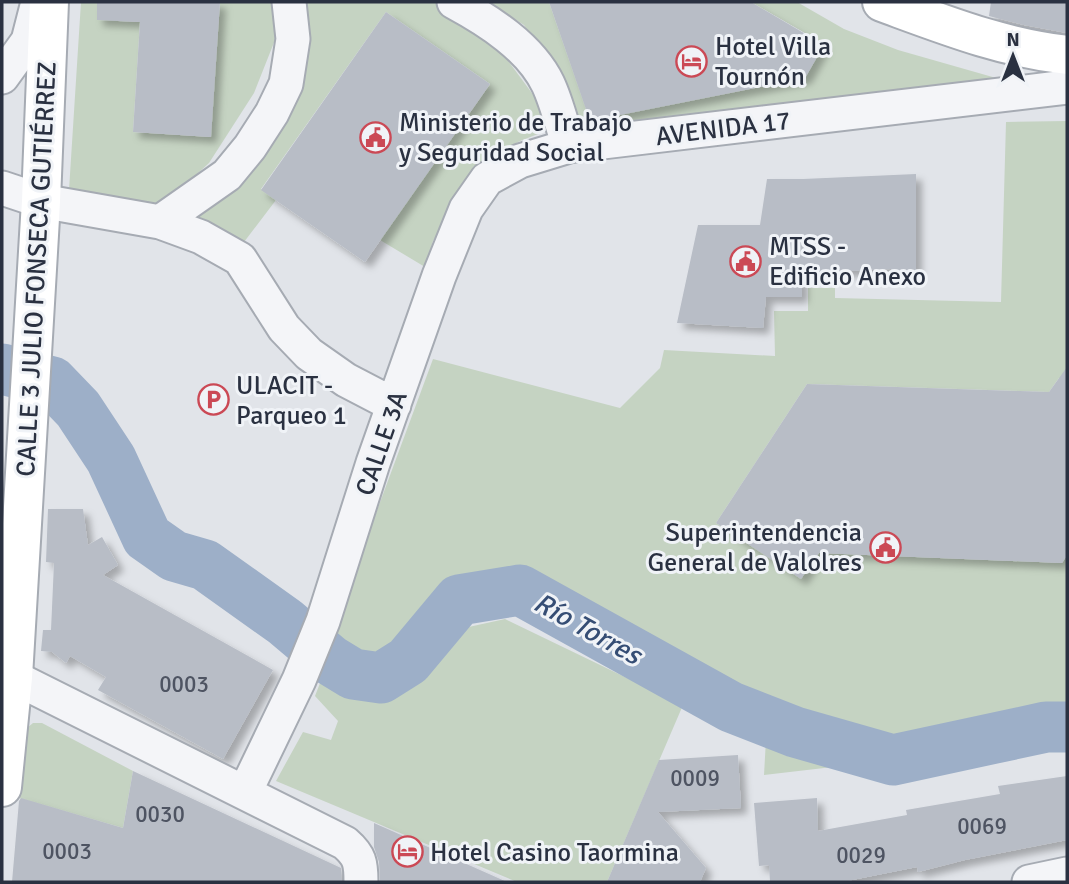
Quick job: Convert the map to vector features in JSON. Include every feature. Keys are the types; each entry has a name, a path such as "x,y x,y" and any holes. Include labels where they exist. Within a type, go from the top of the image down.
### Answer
{"street":[{"path":"2,77 28,41 38,2"},
{"name":"CALLE 3 JULIO FONSECA GUTIÉRREZ","path":"2,787 7,676 29,405 49,2"},
{"path":"160,222 227,175 250,147 272,113 286,84 293,39 289,2"},
{"path":"454,2 479,16 534,62 548,84 569,146"},
{"path":"882,2 968,34 1034,51 1067,55"},
{"name":"AVENIDA 17","path":"569,146 1067,88"},
{"name":"CALLE 3A","path":"245,792 299,680 323,621 373,463 439,276 466,209 487,179 520,161 569,146"},
{"path":"2,188 41,201 160,222 201,237 240,259 284,328 309,354 346,380 394,405"},
{"path":"7,676 345,843 359,868"},
{"path":"1029,882 1067,874"}],"green space":[{"path":"81,2 119,2 118,21 140,22 133,132 210,137 220,2 275,2 275,40 254,93 209,163 173,196 148,212 69,190"},
{"path":"304,2 434,2 494,42 540,104 543,121 538,134 488,159 433,241 425,267 380,240 490,84 386,12 261,189 276,200 241,246 188,218 244,179"},
{"path":"488,2 549,2 590,120 805,78 824,44 751,2 797,2 844,29 898,50 1021,85 577,130 562,81 524,25"},
{"path":"1067,121 1067,383 1059,378 1049,392 807,384 716,523 801,578 819,553 1062,563 1067,555 1067,727 1046,727 893,760 764,775 767,721 731,707 520,590 458,600 386,667 373,659 360,664 328,643 433,359 620,408 660,368 664,350 775,356 774,311 808,311 808,288 835,288 835,298 1001,302 1006,122"},
{"path":"505,619 683,705 607,882 517,882 276,781 303,732 331,740 338,721 315,696 324,673 367,694 418,673 446,632"},
{"path":"33,723 42,723 133,771 123,828 19,798 25,733"}],"building":[{"path":"97,2 220,2 211,137 133,132 140,22 97,20"},
{"name":"Hotel Villa Tournón","path":"549,2 751,2 824,45 805,78 590,121"},
{"path":"991,2 1067,2 1067,33 989,16"},
{"name":"Ministerio de Trabajo y Seguridad Social","path":"386,12 490,84 365,262 261,190"},
{"path":"916,174 916,271 891,269 802,273 802,297 766,297 763,328 677,323 698,225 760,225 767,179"},
{"path":"1067,367 1067,555 1062,563 819,553 801,579 716,523 807,384 1049,392"},
{"path":"48,509 83,509 88,545 102,537 118,565 103,575 273,670 223,759 98,690 106,677 70,656 66,663 52,652 41,651 43,630 51,630 54,563 46,562"},
{"path":"738,755 741,808 658,812 706,868 700,882 607,882 659,760"},
{"path":"133,771 341,868 342,882 12,882 21,798 123,828"},
{"path":"1067,776 1067,840 918,872 917,867 842,882 770,882 769,865 759,866 754,803 817,798 818,831 907,815 906,810 1000,794 998,786"},
{"name":"Hotel Casino Taormina","path":"374,823 507,882 380,882 379,862 374,847"}],"waterway":[{"name":"Río Torres","path":"2,369 52,382 78,409 111,459 147,537 174,556 205,565 285,622 330,660 353,674 381,678 408,661 459,600 520,590 731,707 795,732 893,760 1046,727 1067,727"}],"place":[{"name":"Hotel Villa Tournón","path":"692,61"},
{"name":"Ministerio de Trabajo y Seguridad Social","path":"376,137"},
{"name":"MTSS - Edificio Anexo","path":"746,261"},
{"name":"ULACIT - Parqueo 1","path":"213,400"},
{"name":"Superintendencia General de Valolres","path":"885,547"},
{"name":"Hotel Casino Taormina","path":"407,852"}]}
